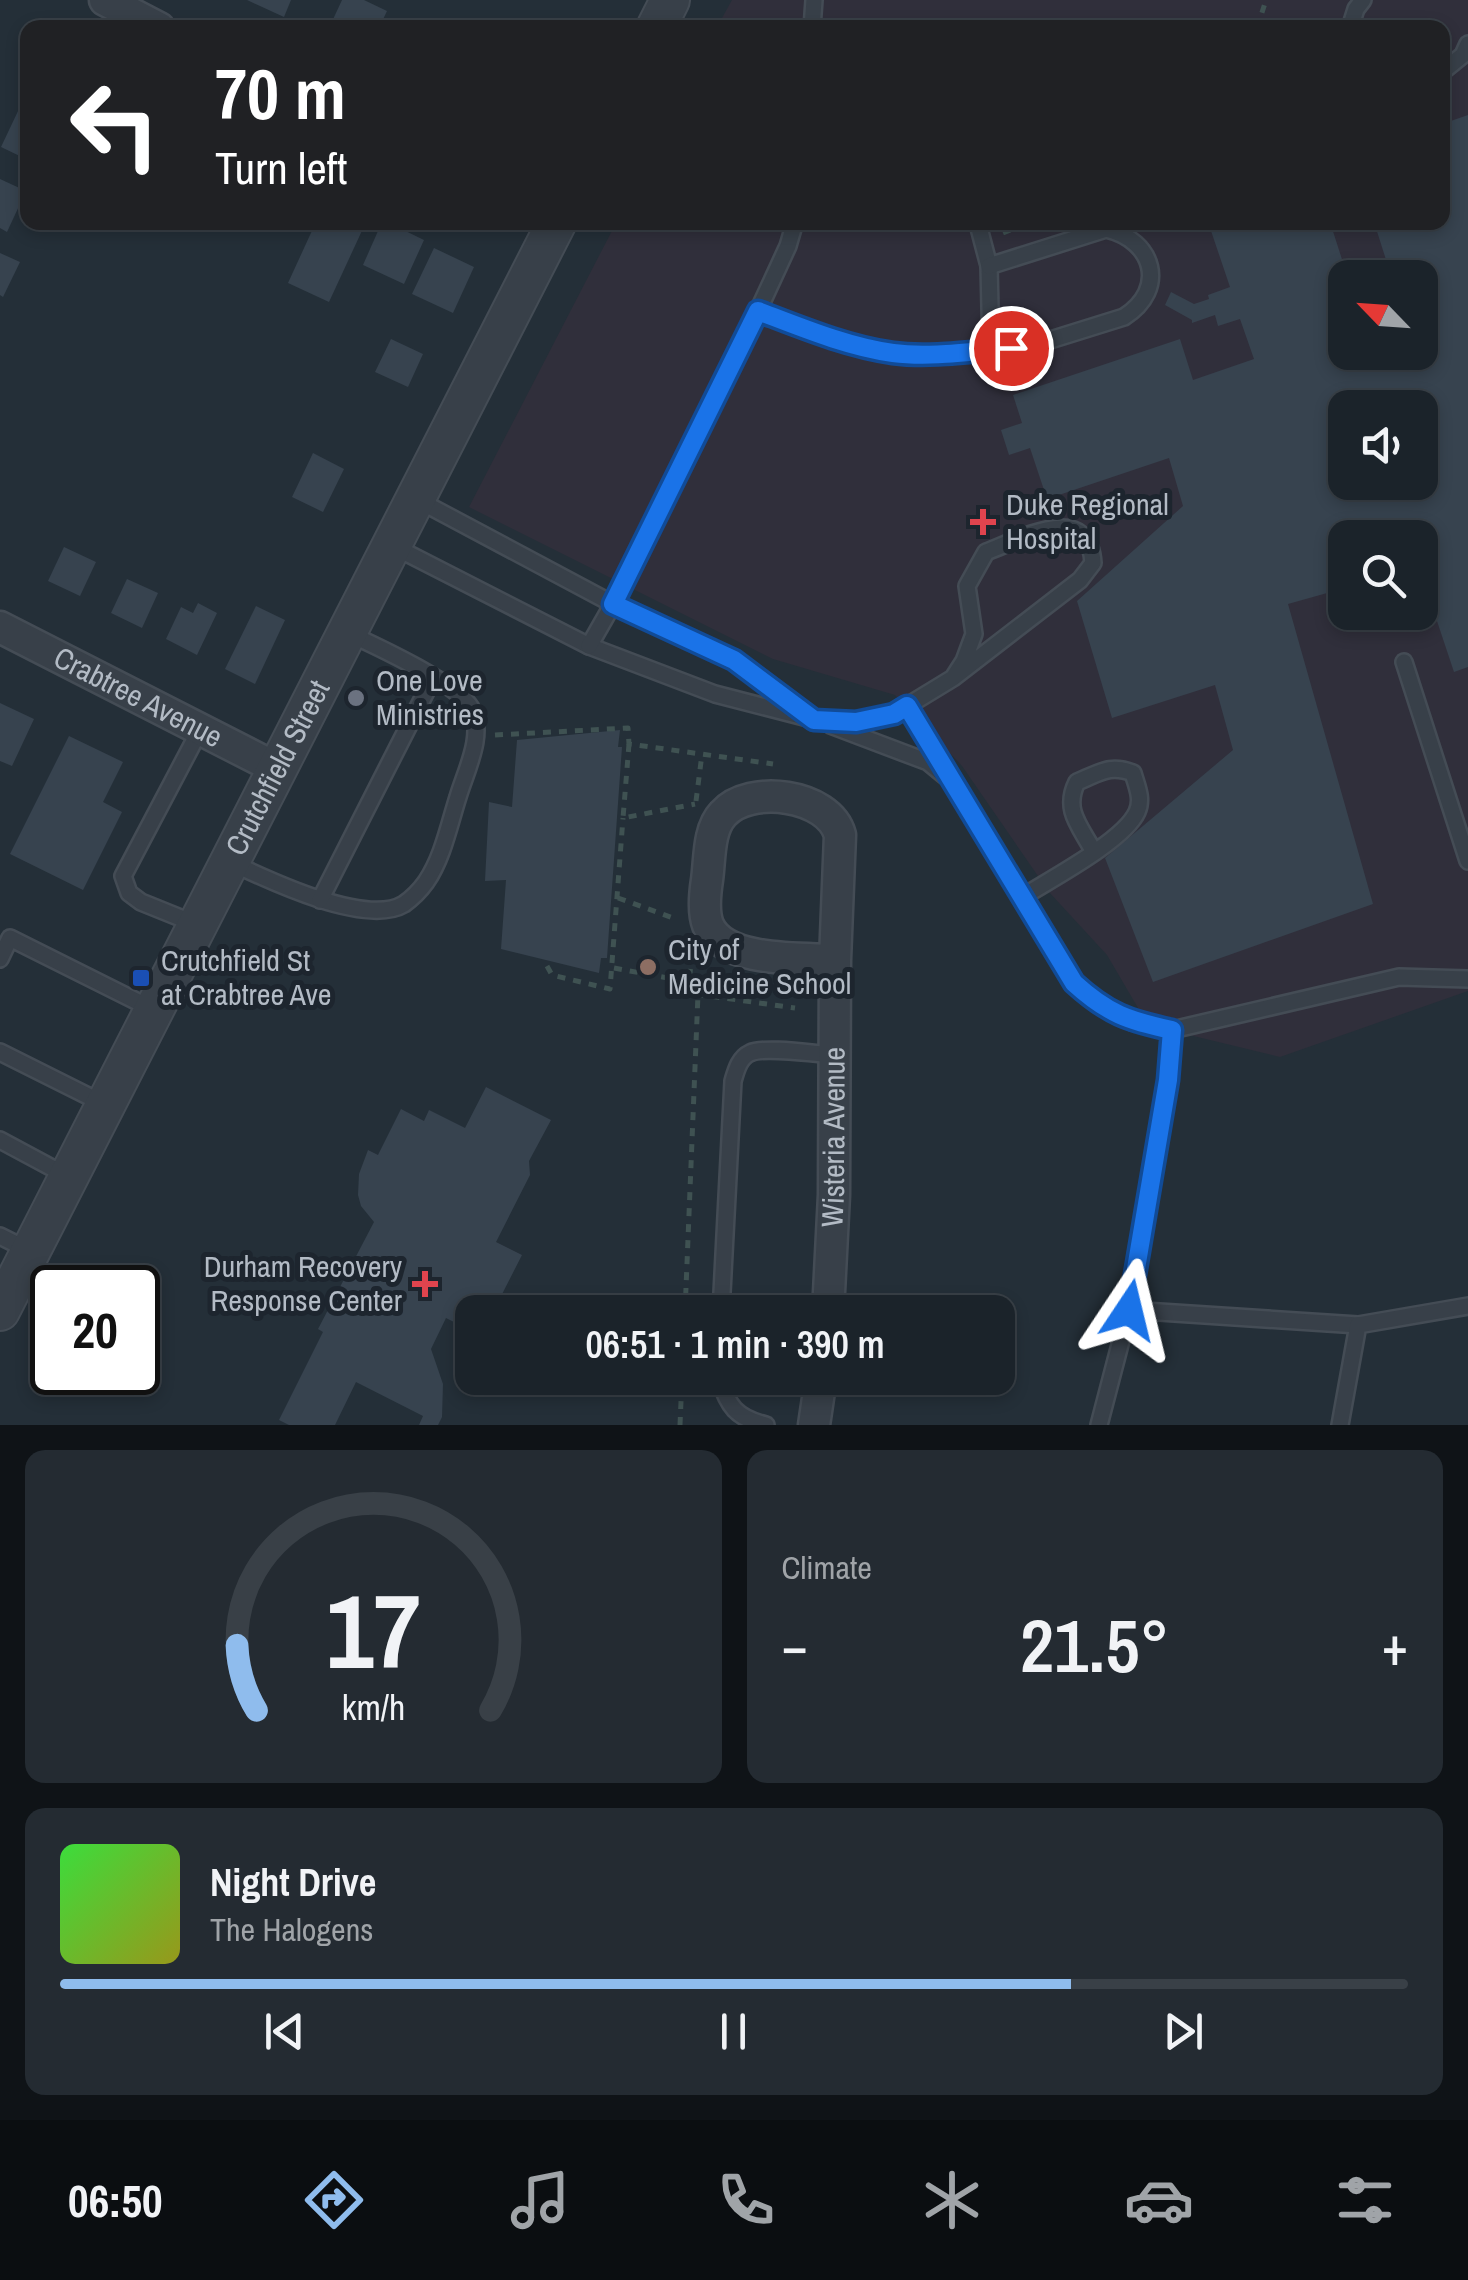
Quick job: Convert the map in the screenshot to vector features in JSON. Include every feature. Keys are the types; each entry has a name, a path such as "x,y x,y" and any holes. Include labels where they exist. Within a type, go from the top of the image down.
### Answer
{"street":[{"path":"106,0 145,20"},
{"name":"Crutchfield Street","path":"0,1312 15,1244 69,1177 393,546 548,230"},
{"name":"Crabtree Avenue","path":"0,627 278,769"},
{"name":"Wisteria Avenue","path":"829,1295 834,1195 835,960 842,847 838,827 818,806 796,800 742,802 726,810 718,820 712,841 706,903 709,928 717,938 742,952 835,960"},
{"path":"814,1425 818,1395"}],"lane":[{"path":"1450,65 1468,44"},
{"path":"589,646 758,311 793,230"},
{"path":"980,230 989,266 991,350"},
{"path":"989,266 1103,230"},
{"path":"758,311 828,337 894,353 1031,346 1124,317 1142,299 1150,262 1133,239 1111,230"},
{"path":"416,498 613,604 734,660 814,720 856,722 894,714 953,678 1080,580 1093,563 1092,547 1076,530 1059,526 986,552 966,586 974,634 953,678"},
{"path":"393,546 589,646 716,694 814,720 928,762 953,782"},
{"path":"230,862 320,900 372,911 402,905 425,884 442,851 476,736 472,710 459,693 348,633"},
{"path":"1404,662 1468,861"},
{"path":"320,900 433,678"},
{"path":"907,706 1074,983 1094,1001 1132,1022 1172,1030 1399,977 1468,979"},
{"path":"198,926 141,902 129,892 123,876 200,730"},
{"path":"1021,898 1094,852 1126,828 1137,813 1141,798 1133,774 1119,768 1078,782 1070,796 1072,810 1094,852"},
{"path":"0,959 10,938 154,1010"},
{"path":"1100,1425 1129,1310 1168,1080 1172,1030"},
{"path":"723,1295 733,1081 738,1064 748,1053 767,1050 834,1055"},
{"path":"0,1052 106,1105"},
{"path":"0,1140 69,1177"},
{"path":"1129,1310 1358,1326 1468,1306"},
{"path":"1340,1425 1358,1326"},
{"path":"725,1395 734,1410 749,1421 766,1425"}],"path":[{"path":"1000,234 1010,230"},
{"path":"495,734 628,728 630,744 610,989 552,975 546,966"},
{"path":"630,744 774,764"},
{"path":"623,818 695,804"},
{"path":"618,898 681,920"},
{"path":"613,968 690,982"},
{"path":"686,1295 698,994"},
{"path":"680,1425 681,1395"}],"shaded area":[{"name":"Duke Regional Hospital","path":"732,0 1468,0 1468,991 1280,1057 1148,1025 1107,955 1049,892 962,766 895,695 773,659 469,507 612,230 1450,230 1450,20 721,20"}],"building":[{"path":"247,0 291,0 284,17"},
{"path":"342,0 364,0 387,11 383,20 333,20"},
{"path":"20,107 20,156 1,147"},
{"path":"1468,115 1468,667 1454,672 1438,624 1438,520 1328,520 1328,593 1288,604 1373,904 1153,982 1105,858 1233,750 1215,685 1112,718 1077,601 1183,506 1169,458 1047,499 1030,448 1009,455 1001,430 1022,423 1013,395 1180,339 1193,380 1254,359 1240,319 1218,326 1215,315 1192,323 1165,305 1171,292 1194,304 1230,287 1211,230 1333,230 1342,260 1328,260 1328,370 1438,370 1438,260 1386,260 1377,230 1450,230 1450,121"},
{"path":"0,179 20,188 20,204 7,232 0,228"},
{"path":"312,230 362,230 329,302 288,283"},
{"path":"378,230 403,230 424,240 404,284 363,265"},
{"path":"434,248 474,267 453,313 412,294"},
{"path":"0,253 20,262 3,297 0,295"},
{"path":"391,339 423,354 408,387 375,372"},
{"path":"313,453 344,469 323,512 292,497"},
{"path":"64,547 96,562 80,596 48,581"},
{"path":"127,579 158,593 142,628 111,613"},
{"path":"198,603 217,613 197,655 166,639 181,607 193,613"},
{"path":"256,606 285,620 255,684 225,669"},
{"path":"0,703 34,719 12,766 0,761"},
{"path":"620,730 607,958 601,958 599,973 501,949 506,880 485,881 489,802 512,807 517,740"},
{"path":"69,736 123,762 103,802 122,812 83,890 10,854"},
{"name":"Durham Recovery Response Center","path":"486,1087 551,1120 529,1161 530,1175 496,1242 522,1255 502,1295 455,1295 455,1322 446,1318 431,1349 443,1384 442,1417 438,1425 419,1425 423,1416 356,1382 335,1425 289,1425 279,1420 323,1332 318,1329 374,1222 361,1206 358,1195 359,1174 368,1150 378,1155 401,1109 424,1121 429,1110 465,1128"}],"place":[{"name":"Duke Regional Hospital","path":"983,522"},
{"name":"One Love Ministries","path":"356,698"},
{"name":"City of Medicine School","path":"648,967"},
{"name":"Crutchfield St at Crabtree Ave","path":"141,978"},
{"name":"Durham Recovery Response Center","path":"425,1284"}],"route":[{"path":"1011,348 894,353 828,337 758,311 613,604 734,660 814,720 856,722 894,714 907,706 1074,983 1094,1001 1132,1022 1172,1030 1168,1080 1129,1310"}]}
